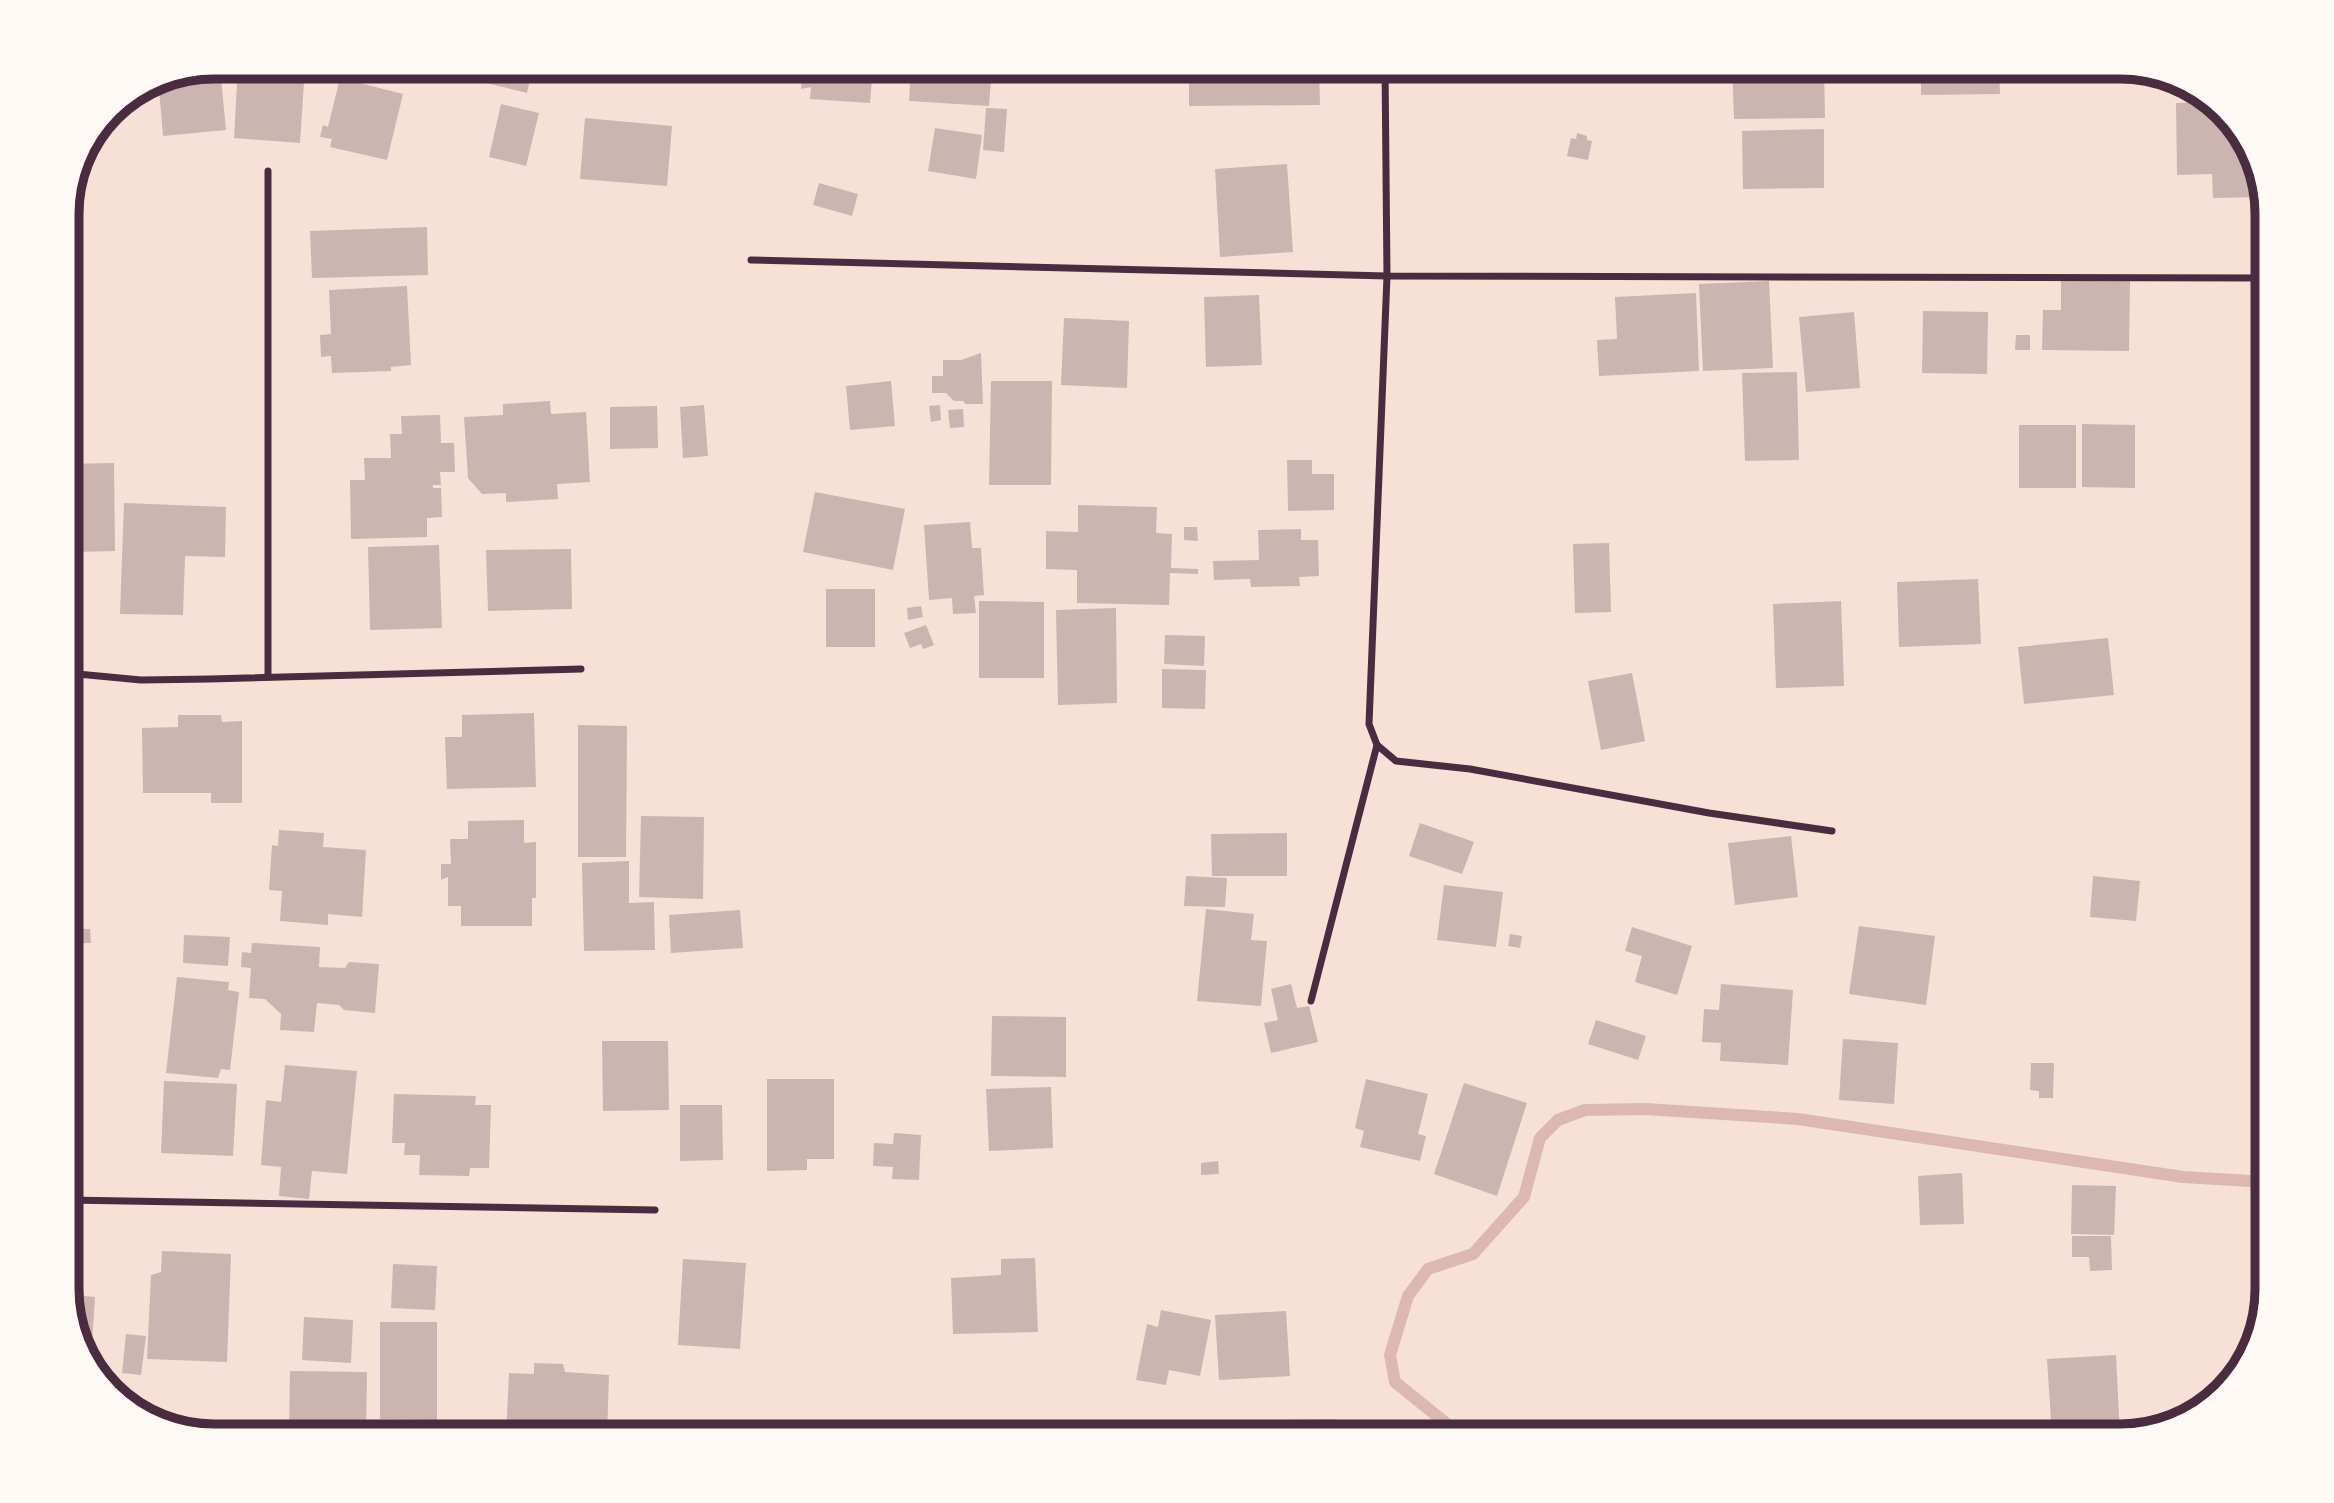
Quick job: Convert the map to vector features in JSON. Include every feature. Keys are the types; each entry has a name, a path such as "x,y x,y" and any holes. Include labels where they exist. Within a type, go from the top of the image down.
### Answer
{"street":[{"path":"1385,79 1387,276 1369,724 1377,745 1396,761 1470,769 1709,813 1832,831"},
{"path":"268,170 268,677"},
{"path":"751,260 1387,276 2255,278"},
{"path":"79,674 141,680 581,669"},
{"path":"1311,1001 1377,745"},
{"path":"79,1200 655,1210"}],"building":[{"path":"221,79 226,130 163,136 159,90 187,81"},
{"path":"237,79 304,79 300,143 234,138"},
{"path":"340,79 403,94 387,160 330,147 332,139 320,137 323,125 328,127"},
{"path":"479,79 530,79 527,93"},
{"path":"802,79 872,79 870,103 810,99 811,87 801,89"},
{"path":"910,79 991,79 989,106 909,101"},
{"path":"1189,79 1319,79 1320,105 1189,106"},
{"path":"1732,79 1824,79 1825,118 1734,119"},
{"path":"1862,79 1901,79 1901,82 1862,83"},
{"path":"1921,79 1999,79 2000,94 1921,95"},
{"path":"2197,102 2222,125 2245,162 2254,197 2213,198 2212,174 2177,175 2176,103"},
{"path":"501,104 539,113 526,166 489,157"},
{"path":"986,108 1007,109 1004,152 983,150"},
{"path":"585,118 672,126 667,186 580,179"},
{"path":"935,128 982,135 976,179 928,171"},
{"path":"1824,129 1824,188 1743,189 1742,131"},
{"path":"1577,133 1592,141 1588,160 1567,156 1571,138 1576,139"},
{"path":"1287,164 1293,252 1220,257 1215,169"},
{"path":"819,183 858,194 852,216 813,205"},
{"path":"427,227 428,275 312,278 310,231"},
{"path":"2061,280 2130,281 2129,351 2042,350 2043,310 2061,310"},
{"path":"1769,281 1773,368 1703,371 1699,284"},
{"path":"407,286 411,365 391,367 391,371 332,373 331,356 321,357 320,335 331,334 329,290"},
{"path":"1696,293 1699,371 1599,376 1597,340 1617,339 1615,297"},
{"path":"1259,295 1262,365 1206,367 1204,297"},
{"path":"1923,311 1988,312 1987,374 1922,373"},
{"path":"1854,312 1860,388 1806,392 1799,317"},
{"path":"1064,318 1129,321 1127,388 1061,385"},
{"path":"2016,335 2030,335 2030,350 2015,350"},
{"path":"981,353 983,404 965,404 964,401 954,401 946,393 932,393 932,376 943,376 943,360 961,360"},
{"path":"1797,372 1799,460 1745,461 1742,373"},
{"path":"891,381 895,426 850,430 846,386"},
{"path":"991,381 1052,381 1051,485 989,485"},
{"path":"550,401 551,414 586,412 590,482 557,484 558,499 506,502 506,493 482,494 468,478 464,417 503,415 503,404"},
{"path":"704,405 708,456 683,458 680,407"},
{"path":"940,405 941,420 931,422 929,406"},
{"path":"657,406 658,448 610,449 610,407"},
{"path":"963,409 964,427 950,428 948,410"},
{"path":"440,415 441,443 454,443 455,472 440,472 441,485 433,485 433,488 441,488 442,517 427,518 427,537 351,539 350,480 365,480 364,458 391,458 390,434 402,434 401,416"},
{"path":"2082,424 2135,425 2135,488 2082,487"},
{"path":"2019,425 2076,425 2076,488 2019,488"},
{"path":"1287,460 1312,460 1312,474 1334,474 1334,510 1288,511"},
{"path":"114,463 115,551 79,552 79,464"},
{"path":"815,492 905,509 893,570 803,552"},
{"path":"124,503 226,507 225,557 185,556 183,615 120,614"},
{"path":"1078,505 1157,507 1156,533 1172,534 1171,568 1198,569 1198,574 1170,573 1169,605 1077,603 1077,570 1046,569 1046,531 1078,532"},
{"path":"970,522 972,548 981,548 984,595 974,596 976,613 953,614 952,598 929,600 924,525"},
{"path":"1184,527 1197,527 1198,541 1184,540"},
{"path":"1301,529 1301,540 1318,540 1319,576 1299,577 1300,586 1251,587 1250,579 1214,580 1213,561 1259,560 1258,530"},
{"path":"1609,543 1611,612 1575,613 1573,544"},
{"path":"439,545 442,628 370,630 368,547"},
{"path":"571,549 572,609 488,611 486,550"},
{"path":"1978,579 1981,644 1899,647 1897,582"},
{"path":"826,589 875,589 875,647 826,647"},
{"path":"979,601 1044,602 1044,678 979,678"},
{"path":"1841,601 1844,686 1776,688 1773,604"},
{"path":"921,606 923,617 908,620 907,608"},
{"path":"1116,608 1117,703 1058,705 1056,610"},
{"path":"926,625 934,645 923,649 921,644 910,648 904,633"},
{"path":"1165,635 1205,636 1204,666 1164,664"},
{"path":"2108,638 2114,695 2024,704 2018,647"},
{"path":"1162,669 1206,670 1205,709 1162,708"},
{"path":"1632,673 1645,741 1601,750 1588,681"},
{"path":"534,713 536,787 447,789 445,737 462,737 462,715"},
{"path":"178,715 221,715 222,722 242,721 242,803 211,803 211,793 143,793 142,728 178,727"},
{"path":"578,725 627,726 626,857 578,857"},
{"path":"641,816 704,817 703,899 639,897"},
{"path":"524,820 524,843 536,842 536,898 532,898 532,926 461,926 461,906 448,906 448,877 441,880 441,864 451,864 450,839 468,839 468,821"},
{"path":"1420,823 1474,842 1462,874 1409,856"},
{"path":"279,830 324,833 323,847 366,850 362,917 328,914 328,925 280,921 282,891 269,890 272,845 278,846"},
{"path":"1287,833 1287,876 1212,876 1211,834"},
{"path":"1791,836 1798,897 1735,905 1728,843"},
{"path":"629,861 629,903 654,902 655,950 584,951 582,863"},
{"path":"1186,876 1227,878 1225,907 1184,906"},
{"path":"2093,876 2140,881 2136,921 2090,917"},
{"path":"1444,885 1503,892 1496,947 1437,940"},
{"path":"1206,909 1254,914 1251,940 1267,941 1261,1006 1197,1001"},
{"path":"740,910 743,948 671,953 669,915"},
{"path":"1859,926 1935,936 1926,1005 1849,994"},
{"path":"1632,927 1692,946 1677,995 1635,982 1642,956 1625,951"},
{"path":"79,929 90,929 91,943 79,943"},
{"path":"1510,934 1522,936 1520,948 1508,946"},
{"path":"184,935 230,937 228,966 183,963"},
{"path":"252,943 320,947 319,967 345,968 349,962 379,964 375,1013 344,1010 339,1005 317,1003 314,1032 280,1030 281,1014 265,999 249,998 251,968 241,967 242,952 251,953"},
{"path":"177,977 229,982 228,990 239,992 230,1070 221,1069 218,1078 166,1073"},
{"path":"1291,984 1297,1008 1309,1006 1318,1042 1271,1053 1264,1023 1278,1020 1271,989"},
{"path":"1721,984 1793,990 1788,1065 1720,1061 1721,1043 1702,1042 1704,1009 1719,1010"},
{"path":"992,1016 1066,1017 1066,1077 991,1076"},
{"path":"1596,1020 1646,1036 1638,1060 1588,1044"},
{"path":"1843,1039 1898,1043 1894,1104 1839,1100"},
{"path":"602,1041 668,1041 669,1110 603,1111"},
{"path":"2031,1063 2054,1063 2053,1098 2039,1098 2039,1091 2030,1090"},
{"path":"285,1065 357,1071 347,1174 312,1171 309,1199 279,1196 281,1167 261,1165 266,1100 281,1102"},
{"path":"767,1079 834,1079 834,1159 807,1159 807,1170 767,1171"},
{"path":"1366,1079 1428,1094 1418,1134 1426,1136 1420,1161 1360,1147 1364,1131 1355,1128"},
{"path":"164,1081 237,1084 233,1156 161,1153"},
{"path":"1464,1083 1527,1103 1497,1196 1434,1174"},
{"path":"1051,1087 1053,1148 989,1151 986,1089"},
{"path":"394,1094 476,1096 475,1105 491,1105 489,1168 470,1168 469,1176 419,1175 420,1155 404,1155 405,1143 392,1143"},
{"path":"680,1105 722,1105 723,1160 680,1161"},
{"path":"894,1133 921,1135 919,1180 892,1179 893,1167 873,1166 874,1143 893,1144"},
{"path":"1218,1161 1219,1174 1201,1175 1201,1163"},
{"path":"1962,1173 1964,1224 1920,1225 1918,1176"},
{"path":"2072,1185 2116,1186 2114,1235 2071,1234"},
{"path":"2072,1236 2111,1236 2112,1270 2090,1271 2089,1257 2072,1257"},
{"path":"162,1251 231,1254 227,1362 147,1359 151,1275 161,1272"},
{"path":"1035,1258 1038,1332 953,1334 951,1278 1001,1275 1001,1259"},
{"path":"683,1259 746,1263 740,1349 678,1345"},
{"path":"393,1264 437,1266 435,1310 391,1308"},
{"path":"79,1295 95,1297 92,1344 83,1325"},
{"path":"1161,1310 1211,1320 1200,1376 1169,1370 1166,1385 1136,1380 1147,1324 1158,1327"},
{"path":"1286,1311 1290,1376 1219,1380 1215,1315"},
{"path":"304,1317 353,1320 351,1363 302,1360"},
{"path":"380,1322 437,1322 437,1420 380,1419"},
{"path":"126,1334 146,1336 141,1375 122,1373"},
{"path":"2116,1355 2119,1424 2051,1424 2047,1359"},
{"path":"534,1363 563,1364 565,1372 609,1375 607,1424 507,1424 509,1373 534,1374"},
{"path":"290,1371 367,1372 366,1424 289,1424"},
{"path":"1335,1419 1335,1424 1197,1424 1197,1421"}],"waterway":[{"path":"1447,1424 1395,1382 1390,1355 1408,1296 1428,1269 1473,1254 1524,1197 1540,1138 1558,1120 1585,1110 1646,1109 1798,1119 2183,1177 2255,1181"}]}
